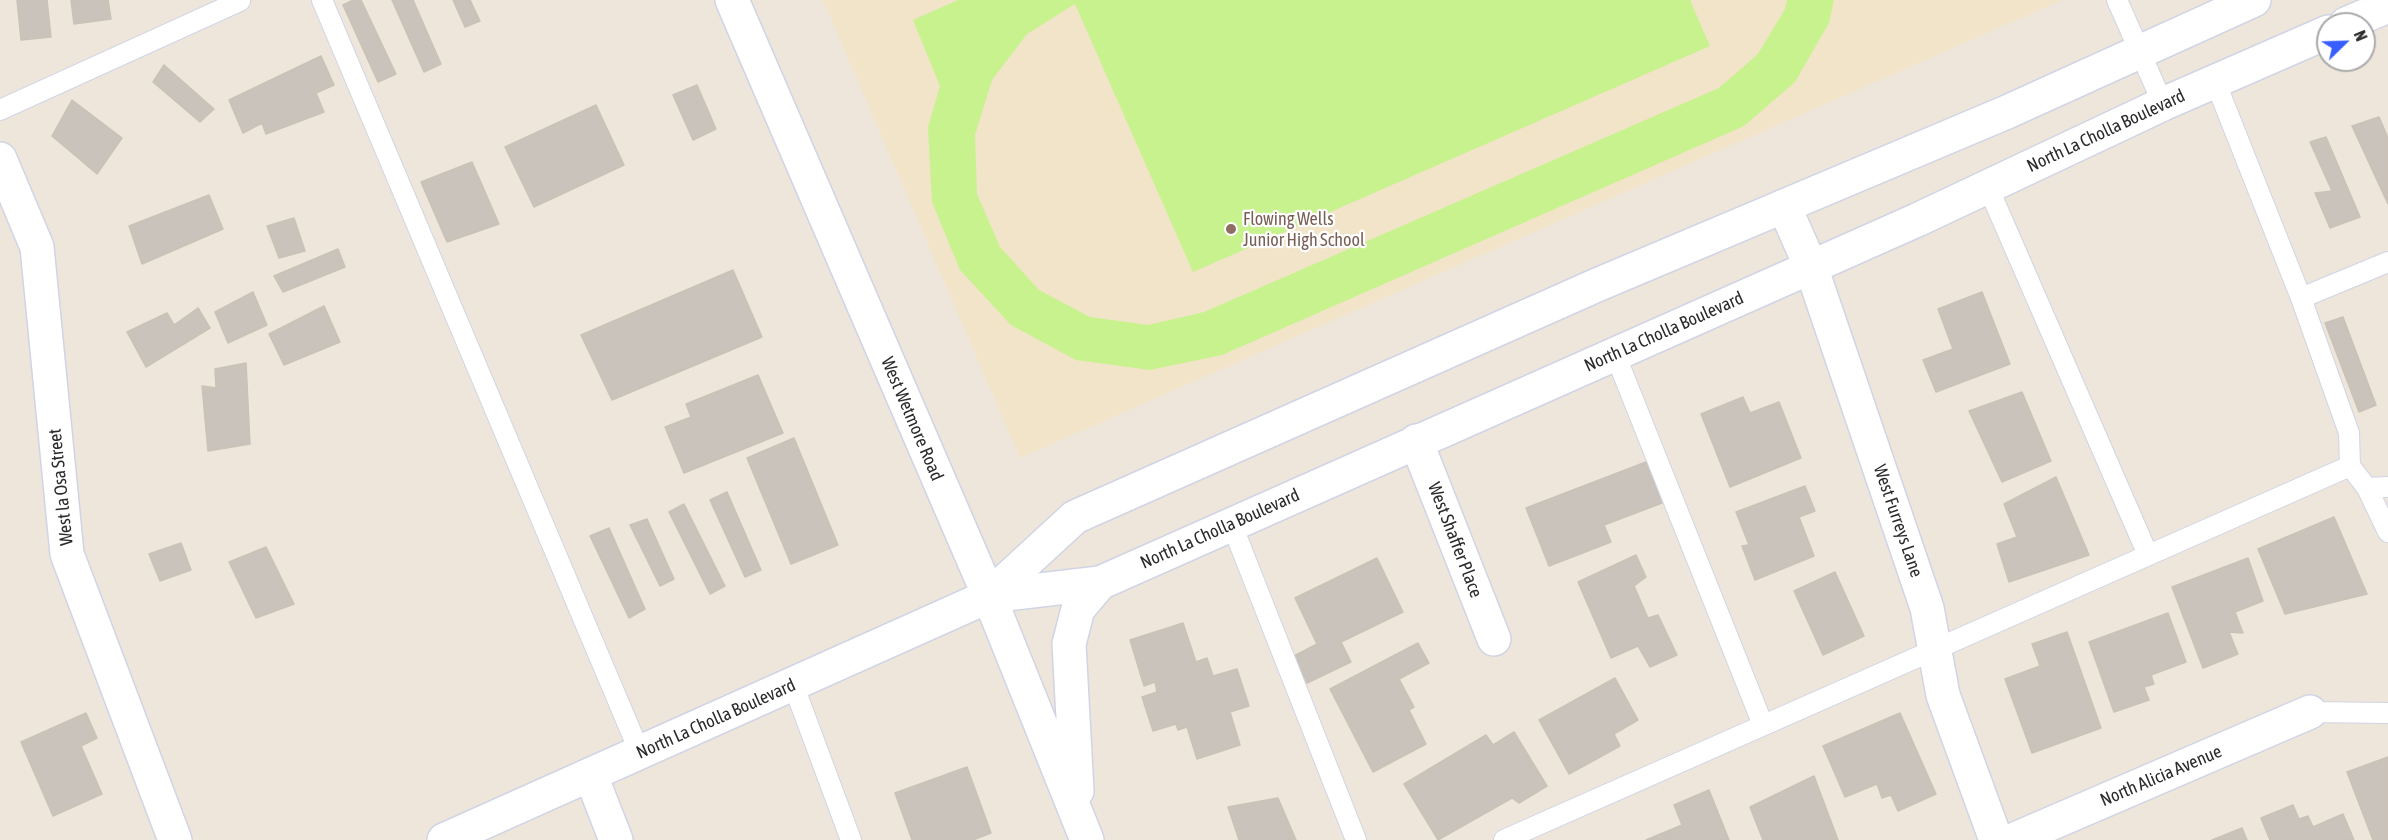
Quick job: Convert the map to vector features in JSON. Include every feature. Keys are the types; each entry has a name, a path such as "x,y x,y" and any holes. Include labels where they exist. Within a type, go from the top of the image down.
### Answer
{"street":[{"name":"West Wetmore Road","path":"732,0 989,597 1083,827"},
{"name":"North La Cholla Boulevard","path":"989,597 1075,517 1575,294 2007,112 2254,0"},
{"path":"2374,12 2388,6"},
{"name":"North La Cholla Boulevard","path":"444,840 989,597 1100,583 1811,267 2163,104 2316,37"},
{"name":"West la Osa Street","path":"0,159 37,248 67,554 175,840"},
{"name":"West Furreys Lane","path":"1784,206 1811,267 1927,608 1943,695 1996,840"},
{"name":"West Shaffer Place","path":"1416,441 1494,639"},
{"path":"1083,827 1069,644 1078,609 1100,583"},
{"name":"North Alicia Avenue","path":"2013,840 2310,712"},
{"path":"591,776 616,840"}],"lane":[{"path":"322,0 640,753"},
{"path":"2117,0 2163,104"},
{"path":"0,110 240,1"},
{"path":"2215,81 2301,298 2349,433 2350,466 2367,488 2388,532"},
{"path":"1988,187 2148,555"},
{"path":"2301,298 2388,262"},
{"path":"1615,354 1762,725"},
{"path":"1504,840 2350,466"},
{"path":"2367,488 2388,487"},
{"path":"1232,525 1356,840"},
{"path":"793,684 851,840"},
{"path":"2310,712 2388,713"}],"shaded area":[{"name":"Flowing Wells Junior High School","path":"823,0 2062,0 1020,458"}],"green space":[{"path":"958,0 1690,0 1710,46 1193,272 1075,4 1027,34 992,80 975,135 977,194 1000,247 1039,290 1090,317 1148,325 1204,312 1719,88 1758,54 1785,9 1787,0 1834,0 1829,23 1795,82 1744,126 1222,355 1150,370 1076,360 1011,325 960,270 932,202 928,127 940,86 913,20"}],"building":[{"path":"17,0 47,0 51,37 21,40"},
{"path":"71,0 108,0 111,19 74,24"},
{"path":"353,0 361,0 396,74 378,82 343,5"},
{"path":"392,0 413,0 441,64 424,72"},
{"path":"453,0 470,0 480,21 465,27"},
{"path":"321,56 334,85 316,93 324,112 266,134 262,123 243,133 229,100"},
{"path":"164,65 214,109 200,122 153,82"},
{"path":"697,85 716,129 693,140 673,95"},
{"path":"72,100 122,138 97,174 52,136"},
{"path":"596,105 624,165 534,207 505,147"},
{"path":"2379,117 2388,138 2388,204 2352,126"},
{"path":"2326,137 2360,217 2330,228 2315,193 2332,191 2310,142"},
{"path":"472,162 499,224 447,242 421,182"},
{"path":"209,195 223,229 142,264 129,226"},
{"path":"294,218 305,251 279,258 267,226"},
{"path":"338,249 345,267 283,292 274,276"},
{"path":"733,270 762,337 612,400 581,335"},
{"path":"253,292 267,325 228,343 215,312"},
{"path":"1982,292 2010,364 1936,392 1923,360 1953,349 1938,309"},
{"path":"324,306 340,342 284,365 269,334"},
{"path":"198,308 210,328 146,367 127,332 167,313 174,325"},
{"path":"2343,317 2376,405 2359,412 2325,323"},
{"path":"246,363 250,444 208,451 202,386 216,388 215,369"},
{"path":"758,375 783,433 684,473 665,427 691,417 686,404"},
{"path":"2022,392 2051,461 2002,482 1969,411"},
{"path":"1743,397 1750,413 1779,402 1801,458 1730,487 1701,414"},
{"path":"794,438 838,545 791,564 747,458"},
{"path":"1646,462 1662,503 1604,525 1611,542 1549,566 1526,508"},
{"path":"2056,477 2089,555 2009,582 1997,544 2017,537 2004,504"},
{"path":"1805,486 1815,511 1799,517 1814,556 1755,580 1742,546 1749,545 1736,512"},
{"path":"727,492 761,570 745,577 710,500"},
{"path":"684,504 725,586 710,594 669,512"},
{"path":"2334,517 2367,594 2285,614 2258,549"},
{"path":"647,519 674,579 660,586 630,525"},
{"path":"609,528 645,609 629,618 590,536"},
{"path":"181,543 191,570 160,581 149,554"},
{"path":"266,547 294,604 256,618 229,562"},
{"path":"1636,555 1646,577 1634,586 1648,618 1658,615 1677,655 1650,667 1638,646 1611,658 1578,582"},
{"path":"1377,558 1403,612 1341,642 1351,662 1307,683 1294,656 1317,644 1295,598"},
{"path":"2248,558 2263,601 2235,612 2243,633 2229,632 2238,654 2203,668 2172,587"},
{"path":"1835,572 1864,636 1823,655 1794,591"},
{"path":"2168,613 2186,662 2151,675 2154,684 2144,687 2149,700 2114,712 2089,642"},
{"path":"1183,623 1196,662 1207,658 1213,676 1237,669 1249,706 1230,712 1240,745 1197,759 1187,727 1178,730 1176,724 1153,731 1142,697 1157,692 1155,682 1144,686 1130,640"},
{"path":"2067,632 2101,728 2032,753 2005,679 2040,666 2032,644"},
{"path":"1418,643 1429,663 1399,679 1414,707 1409,710 1426,744 1373,772 1330,689"},
{"path":"1615,678 1638,720 1614,734 1620,746 1569,774 1539,720"},
{"path":"86,713 97,738 81,746 102,794 53,816 21,742"},
{"path":"1900,713 1936,794 1898,811 1891,795 1882,798 1877,784 1845,797 1823,746"},
{"path":"1514,732 1547,786 1519,803 1512,798 1438,840 1404,784 1486,735 1493,745"},
{"path":"2388,757 2388,840 2373,840 2347,772"},
{"path":"967,767 991,833 973,840 912,840 895,793"},
{"path":"1814,776 1838,840 1763,840 1750,807"},
{"path":"1709,790 1729,840 1646,840 1682,825 1674,805"},
{"path":"1278,798 1296,840 1239,840 1228,807"},
{"path":"2293,805 2299,819 2308,816 2313,827 2343,814 2354,840 2270,840 2261,818"},
{"path":"2242,828 2247,840 2212,840"}],"place":[{"name":"Flowing Wells Junior High School","path":"1231,229"}]}
